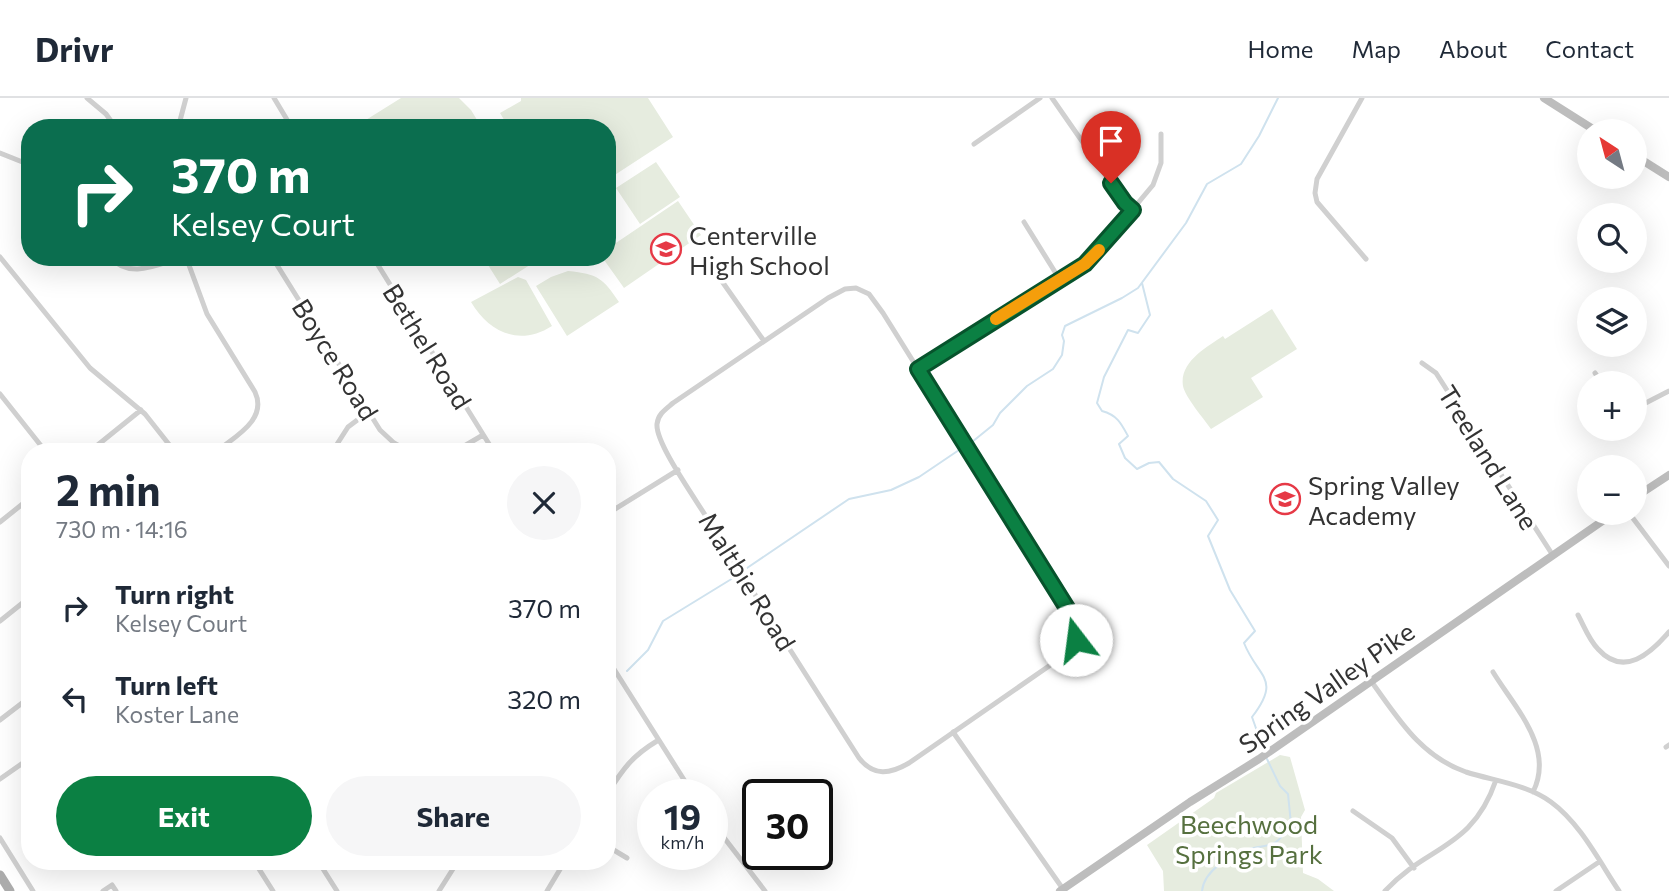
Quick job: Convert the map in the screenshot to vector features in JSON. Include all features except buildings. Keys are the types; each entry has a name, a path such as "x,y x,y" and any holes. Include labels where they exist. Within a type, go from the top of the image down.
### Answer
{"main road":[{"path":"0,876 10,891"}],"street":[{"path":"87,98 110,119"},
{"path":"180,119 186,98"},
{"path":"274,98 287,119"},
{"path":"974,144 1041,98"},
{"path":"1052,98 1125,203 1133,210"},
{"path":"1362,98 1317,179 1315,193 1321,207 1366,259"},
{"path":"1544,98 1577,119"},
{"path":"918,369 1092,258 1146,196 1158,173 1161,134"},
{"path":"0,153 21,161"},
{"path":"1647,163 1669,177"},
{"path":"1024,222 1060,280"},
{"path":"0,257 90,368 141,410 168,443"},
{"path":"121,266 135,270 150,266"},
{"path":"188,266 207,314 255,392 258,403 257,415 227,443"},
{"name":"Boyce Road","path":"278,266 368,412 386,437 396,443"},
{"name":"Bethel Road","path":"379,266 489,443"},
{"path":"714,270 764,341"},
{"name":"Maltbie Road","path":"856,288 873,298 1072,616 1077,630 1072,646 1062,657 894,771 880,772 864,764 719,538 658,433 658,421 663,411 764,341 839,291 856,288"},
{"name":"Treeland Lane","path":"1422,363 1436,373 1552,554"},
{"path":"1647,402 1669,391"},
{"path":"0,394 39,443"},
{"path":"100,443 141,410"},
{"path":"338,443 348,427 368,412"},
{"path":"470,443 484,435"},
{"path":"616,508 678,470"},
{"path":"1647,489 1669,475"},
{"path":"0,522 21,505"},
{"name":"Spring Valley Pike","path":"1061,890 1190,802 1255,762 1596,525"},
{"path":"1638,525 1669,566"},
{"path":"0,621 21,604"},
{"path":"1578,615 1597,649 1619,661 1632,661 1646,656 1669,632"},
{"path":"1493,672 1538,745 1541,769 1533,792"},
{"path":"616,673 683,779"},
{"path":"1371,681 1404,728 1429,753 1455,768 1533,792 1552,803 1567,816 1619,891"},
{"path":"0,720 21,704"},
{"path":"953,732 1061,890"},
{"path":"616,780 627,763 657,741"},
{"path":"0,779 21,764"},
{"path":"1385,891 1472,825 1487,804 1496,780"},
{"path":"1353,811 1392,838 1414,868"},
{"path":"0,838 33,891"},
{"path":"728,843 765,891"},
{"path":"616,851 627,858"},
{"path":"1556,891 1599,862"},
{"path":"260,870 273,891"},
{"path":"324,870 337,891"},
{"path":"439,891 452,870"},
{"path":"547,891 560,870"},
{"path":"103,891 112,885 116,891"}],"green space":[{"path":"401,98 459,98 476,119 367,119"},
{"path":"521,98 648,98 673,137 616,174 616,119 504,119 500,113 521,101"},
{"path":"656,162 680,197 640,224 616,188"},
{"path":"678,201 701,235 624,288 608,266 616,266 616,243"},
{"path":"489,266 528,266 500,284"},
{"path":"568,271 593,276 604,282 619,302 567,336 536,286"},
{"path":"518,277 526,280 552,326 540,332 517,336 496,328 478,313 471,302"},
{"path":"1272,309 1297,349 1251,378 1263,397 1211,429 1184,391 1185,370 1209,345 1223,336 1225,339"},
{"name":"Beechwood Springs Park","path":"1280,755 1290,757 1305,810 1301,817 1303,873 1318,879 1334,891 1164,891 1163,871 1147,845 1214,798 1216,793"}],"waterway":[{"path":"972,442 993,425 1000,413 1027,386 1053,369 1062,355 1065,326 1138,288 1186,223 1207,184 1241,164 1278,98"},
{"path":"1142,283 1150,315 1138,333 1128,330 1104,377 1097,403 1102,411 1118,420 1128,436 1119,444 1125,458 1137,469 1159,462 1173,479 1206,501 1218,520 1208,536 1230,590 1255,631 1244,643 1266,686 1261,704 1252,717 1264,751"},
{"path":"747,568 849,499 891,490 919,477 959,450"},
{"path":"627,671 648,650 663,621 738,575"},
{"path":"1202,891 1208,876 1219,864 1252,848 1273,844 1291,824 1288,794 1280,786 1267,759"}],"slow traffic":[{"path":"996,319 1085,264 1099,250"}],"place":[{"name":"Centerville High School","path":"666,249"},
{"name":"Spring Valley Academy","path":"1285,499"}],"route":[{"path":"1076,640 1077,630 1072,616 918,369 1092,258 1133,210 1111,183"}]}
